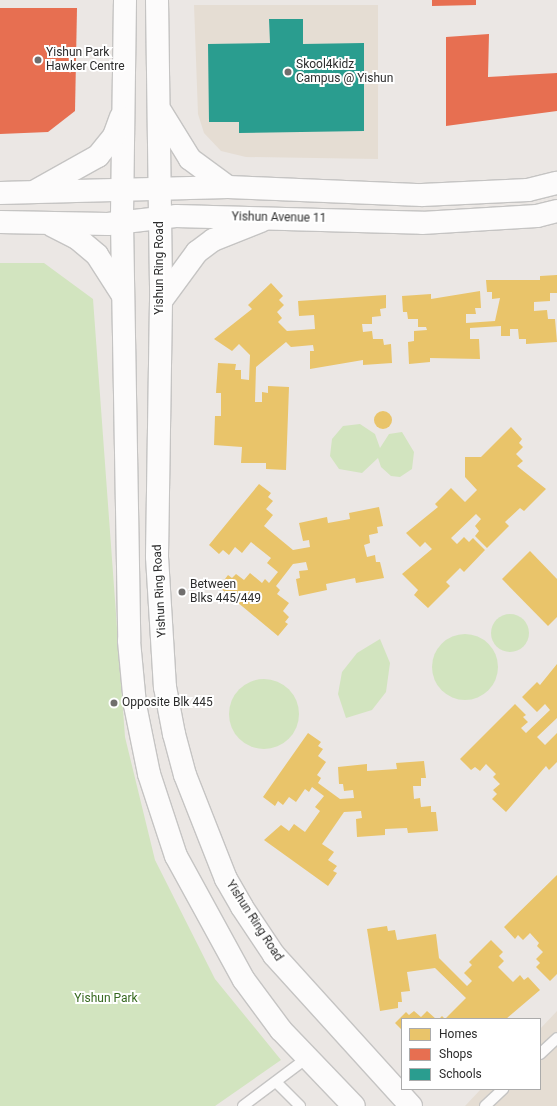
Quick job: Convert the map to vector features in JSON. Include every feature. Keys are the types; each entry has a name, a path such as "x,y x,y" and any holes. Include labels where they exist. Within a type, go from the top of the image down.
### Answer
{"main road":[{"path":"126,0 126,106 122,190 122,295 129,642 135,705 149,774 176,856 212,926 244,980 307,1058 354,1106"},
{"name":"Yishun Ring Road","path":"157,0 161,300 157,557 165,687 185,775 226,879 274,956 411,1106"},
{"path":"29,194 98,156 114,136 126,106"},
{"path":"159,109 190,158 228,187"},
{"path":"0,193 29,194 228,187 422,195 528,190 557,183"},
{"name":"Yishun Avenue 11","path":"0,221 48,224 122,222 160,218 271,217 422,223 537,216 557,211"},
{"path":"161,300 183,268 213,240 271,217"},
{"path":"48,224 77,238 97,255 122,295"}],"lane":[{"path":"541,1053 557,1038"},
{"path":"243,1106 307,1058"},
{"path":"276,1082 300,1106"},
{"path":"485,1106 502,1090"}],"shaded area":[{"name":"Skool4kidz Campus @ Yishun","path":"194,5 378,5 378,159 246,157 221,151 204,133 198,114"},
{"path":"557,1011 557,1106 465,1106 480,1090 541,1090 541,1028"}],"green space":[{"name":"Yishun Park","path":"0,263 44,263 93,299 125,737 155,860 215,979 281,1060 215,1106 0,1106"},
{"path":"360,424 375,434 380,448 389,434 402,432 414,452 412,469 400,477 391,476 381,467 378,458 362,473 339,469 330,456 332,439 343,426"},
{"path":"506,614 514,614 521,617 526,622 529,633 526,644 521,649 514,652 506,652 499,649 494,644 491,637 491,629 494,622 499,617"},
{"path":"465,634 477,637 488,644 495,655 498,667 495,679 488,690 477,697 465,700 453,697 442,690 435,679 432,667 435,655 442,644 453,637"},
{"path":"380,639 390,663 386,692 372,710 346,718 338,694 342,672 357,653"},
{"path":"264,679 283,685 293,695 299,714 293,733 283,743 264,749 245,743 235,733 229,714 235,695 245,685"}],"building: Homes":[{"path":"557,275 557,293 550,293 550,301 534,302 534,311 547,310 548,319 555,319 557,342 526,344 526,339 519,339 518,329 510,329 510,336 501,336 501,326 470,328 470,339 479,339 480,359 430,358 430,362 409,364 408,342 414,341 414,331 427,330 426,327 418,327 418,319 408,319 407,312 403,312 402,296 431,294 431,299 480,291 481,308 475,308 476,314 466,314 466,323 495,321 500,298 492,299 492,292 487,292 486,280 540,280 540,276"},
{"path":"271,283 283,296 279,300 284,305 277,312 282,318 278,322 287,331 315,329 314,315 299,316 298,301 386,295 386,308 380,309 381,316 372,317 372,324 362,324 363,332 372,331 373,339 383,339 384,345 391,344 392,363 363,365 363,360 310,369 310,351 314,351 313,345 291,347 286,342 256,367 255,402 262,402 262,392 268,393 268,386 289,387 286,470 266,469 266,463 241,463 242,447 214,445 215,416 221,416 221,393 216,393 218,363 236,364 235,370 241,370 241,379 249,380 250,355 239,344 232,351 214,339 252,309 248,305"},
{"path":"383,411 389,414 392,420 389,426 383,429 377,426 374,420 377,414"},
{"path":"511,427 522,439 519,443 523,447 516,454 523,461 517,466 546,489 524,511 520,508 505,522 509,526 487,548 475,536 479,531 475,526 481,519 476,514 451,538 457,544 464,537 469,542 473,538 485,550 464,572 460,568 446,582 450,586 428,608 414,595 418,590 402,574 432,549 425,542 420,547 406,533 438,507 435,504 451,488 465,502 477,490 465,477 465,457 481,457"},
{"path":"259,484 271,493 268,497 273,501 266,509 273,515 264,526 293,550 310,547 309,540 303,541 299,523 327,517 328,523 350,519 349,513 379,507 383,526 377,527 378,533 369,535 370,543 364,545 367,557 375,555 376,562 380,562 384,578 356,583 355,578 326,584 327,590 299,596 296,579 300,578 299,571 308,570 306,562 293,564 276,586 280,590 277,594 289,603 283,611 289,617 285,622 288,624 278,636 219,587 228,575 232,578 236,574 244,580 250,573 262,583 265,579 269,583 278,572 267,563 271,558 251,542 242,553 235,547 229,555 223,550 219,554 209,545"},
{"path":"530,551 557,579 557,617 548,626 502,579"},
{"path":"557,664 557,718 537,737 545,745 557,733 557,762 549,770 546,766 506,812 492,799 497,794 493,790 500,784 493,777 496,774 486,764 480,771 475,767 471,770 460,759 515,704 526,715 523,717 528,722 521,728 526,733 550,710 545,704 537,712 522,697 537,682 540,685"},
{"path":"308,733 321,742 318,746 323,749 318,756 326,762 317,775 321,778 318,783 340,799 354,798 353,790 344,791 343,784 339,784 338,767 367,764 367,771 397,769 396,763 424,761 426,778 421,778 421,786 413,786 414,799 420,798 421,807 431,806 431,812 436,812 438,831 408,833 407,828 385,829 385,835 357,837 356,819 362,818 361,811 344,812 322,844 334,852 328,860 337,866 333,871 337,873 328,886 264,840 281,825 289,831 294,824 305,832 320,811 315,807 324,796 312,787 309,792 305,789 296,802 289,797 283,805 278,801 275,806 263,797"},
{"path":"557,875 557,974 550,981 536,967 540,963 536,959 543,952 537,946 539,943 530,933 523,940 518,935 515,939 504,927"},
{"path":"387,926 388,931 395,930 397,940 436,934 439,958 467,986 472,981 464,973 472,965 469,962 491,940 503,952 499,956 504,961 498,967 513,982 520,975 524,980 528,977 540,990 507,1018 446,1018 466,998 435,968 407,972 410,991 401,992 402,1002 398,1002 398,1008 380,1011 367,929"},
{"path":"414,1011 421,1017 427,1011 435,1018 401,1018 401,1029 395,1023 406,1012 409,1015"}],"building: Shops":[{"path":"432,0 476,0 476,5 432,6"},
{"name":"Yishun Park Hawker Centre","path":"0,8 77,8 75,111 48,132 0,134"},
{"path":"489,34 488,77 557,73 557,111 446,126 446,37"}],"building: Schools":[{"path":"269,19 303,19 303,44 364,43 364,131 239,133 239,122 209,122 208,44 270,43"}],"place":[{"name":"Yishun Park Hawker Centre","path":"38,60"},
{"name":"Skool4kidz Campus @ Yishun","path":"288,72"},
{"name":"Between Blks 445/449","path":"182,592"},
{"name":"Opposite Blk 445","path":"114,703"}]}
